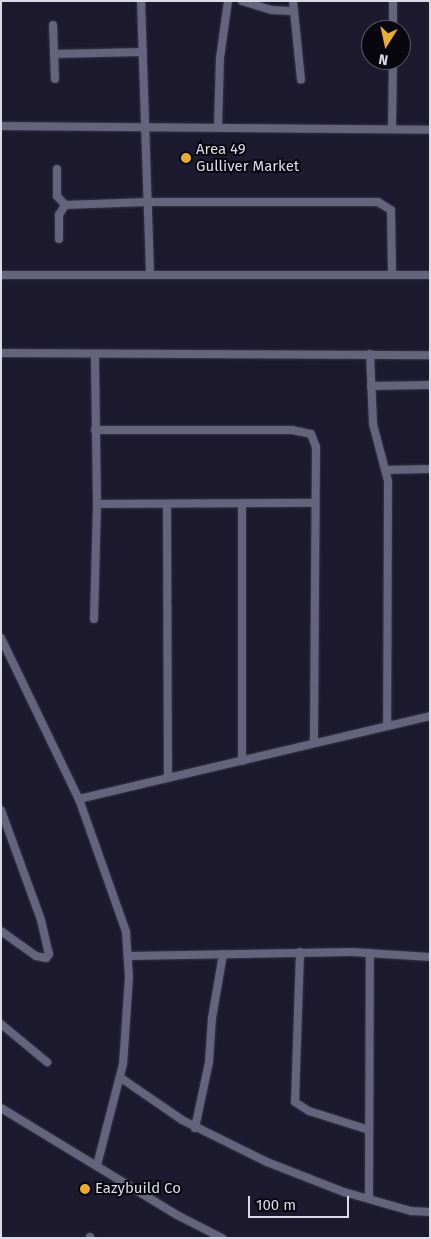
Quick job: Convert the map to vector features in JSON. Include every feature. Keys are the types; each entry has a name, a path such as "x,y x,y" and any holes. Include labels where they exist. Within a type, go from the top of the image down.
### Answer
{"street":[{"path":"141,1 150,275"},
{"path":"218,128 220,58 229,1"},
{"path":"242,1 272,10 294,11"},
{"path":"293,1 301,80"},
{"path":"393,1 393,20"},
{"path":"53,25 55,79"},
{"path":"54,54 143,52"},
{"path":"392,70 392,129"},
{"path":"1,126 146,130 218,128 430,130"},
{"path":"57,169 57,196 65,205"},
{"path":"65,205 147,202 378,202 391,210 392,275"},
{"path":"59,239 60,216 65,205"},
{"path":"1,275 430,275"},
{"path":"1,353 95,355 430,355"},
{"path":"370,354 373,424 387,470 387,726"},
{"path":"94,619 97,504 95,355"},
{"path":"371,386 430,385"},
{"path":"95,430 303,431 315,440 314,742"},
{"path":"387,470 430,469"},
{"path":"242,503 242,761"},
{"path":"97,504 315,503"},
{"path":"168,505 168,778"},
{"path":"1,638 79,799 120,916 129,956 126,1041 121,1078 97,1165"},
{"path":"79,799 430,716"},
{"path":"1,810 41,920 50,954 46,958 36,956 1,931"},
{"path":"129,956 300,952 370,953 430,957"},
{"path":"300,952 295,1102 308,1111 369,1130"},
{"path":"370,953 370,1197"},
{"path":"195,1128 209,1062 212,1018 224,954"},
{"path":"1,1024 47,1062"},
{"path":"121,1078 195,1128 308,1179 410,1211 430,1212"},
{"path":"1,1108 177,1215 222,1238"}],"place":[{"name":"Area 49 Gulliver Market","path":"186,158"},
{"name":"Eazybuild Co","path":"85,1189"}]}
